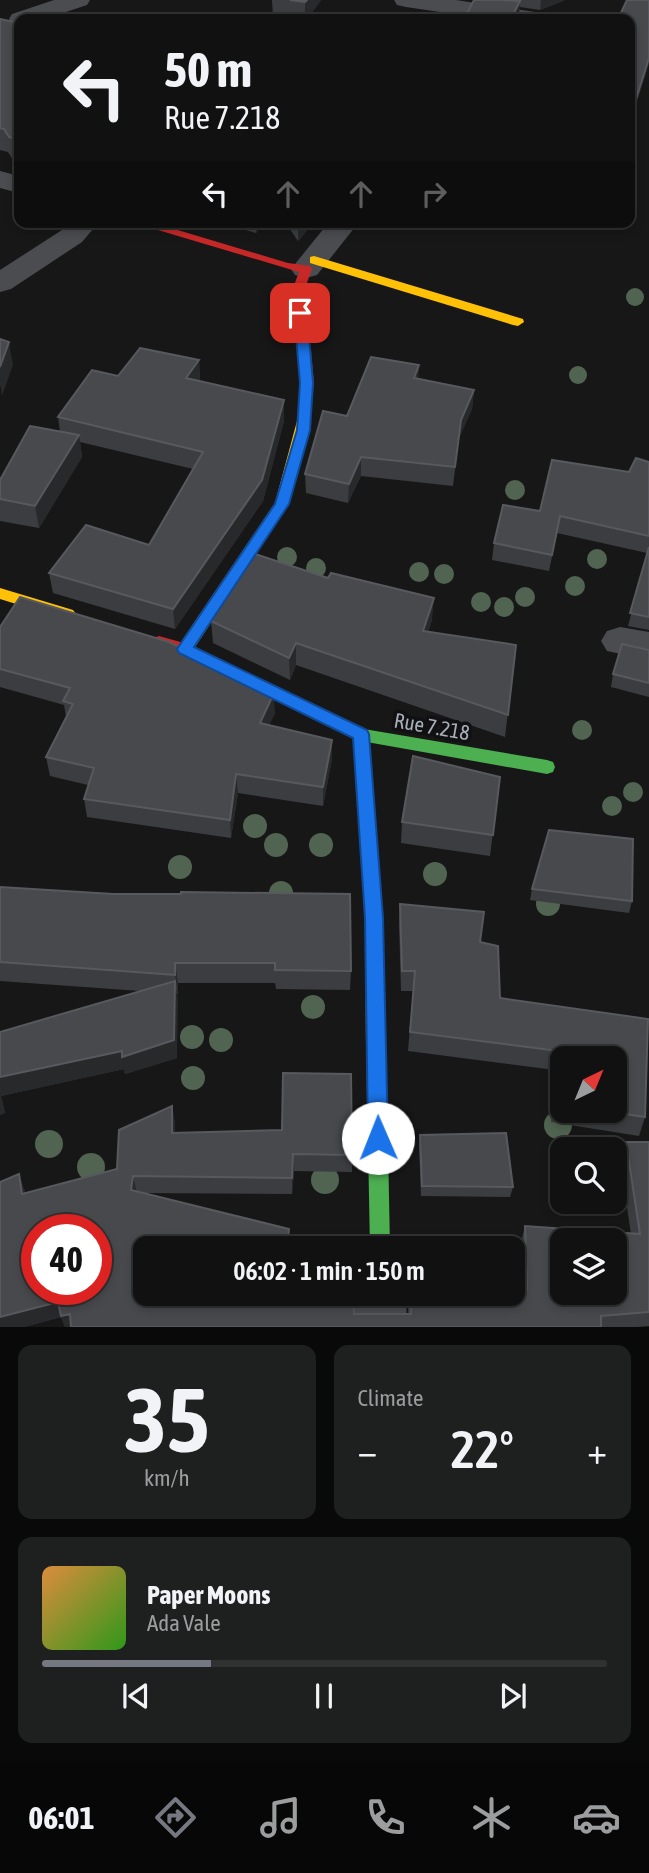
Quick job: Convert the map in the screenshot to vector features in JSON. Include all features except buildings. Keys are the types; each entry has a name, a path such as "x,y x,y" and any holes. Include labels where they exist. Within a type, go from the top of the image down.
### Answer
{"street":[{"path":"36,14 78,0"},
{"path":"406,0 457,14"},
{"path":"0,283 62,242 78,228"},
{"path":"157,228 287,266 310,264 518,322"},
{"path":"185,649 282,504 303,430 307,383 299,288 310,264 340,228"},
{"path":"0,593 79,617"},
{"name":"Rue 7.218","path":"145,637 185,649 361,734 548,767"},
{"path":"361,734 374,918 380,1236"},
{"path":"380,1306 381,1327"}],"traffic: fast":[{"path":"319,714 361,735 547,767"},
{"path":"376,1043 380,1236"}],"traffic: slow":[{"path":"314,260 518,322"},
{"path":"185,649 282,504 304,421"},
{"path":"0,593 68,614"},
{"path":"361,735 374,917 376,1043"}],"traffic: jam":[{"path":"157,228 287,266 306,269 299,288 307,383 304,421"},
{"path":"159,642 185,649 319,714"}],"route":[{"path":"300,313 307,383 303,430 282,504 185,649 361,734 374,918 378,1138"}]}
